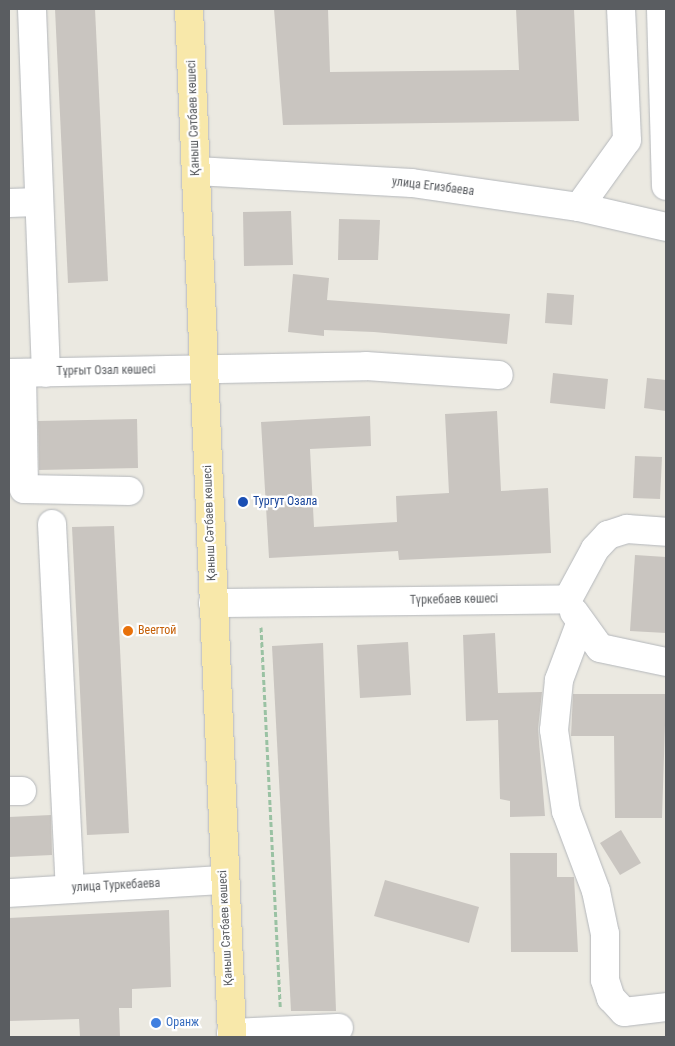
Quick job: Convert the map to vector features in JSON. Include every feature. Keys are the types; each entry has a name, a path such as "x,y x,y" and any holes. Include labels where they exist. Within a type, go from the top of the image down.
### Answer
{"main road":[{"name":"Қаныш Сәтбаев көшесі","path":"190,9 224,880 232,1035"}],"street":[{"path":"32,9 38,202 26,373 24,489 129,491"},
{"path":"579,206 627,140 621,9"},
{"path":"660,9 666,186"},
{"path":"627,140 665,141"},
{"name":"улица Егизбаева","path":"196,171 412,183 579,206 666,227"},
{"path":"9,203 38,202"},
{"name":"Тұрғыт Озал көшесі","path":"26,373 366,366 499,375"},
{"path":"52,524 70,889"},
{"path":"666,532 627,529 608,535 595,549 568,599 580,624 600,648 666,662"},
{"name":"Түркебаев көшесі","path":"213,603 568,599"},
{"path":"580,624 559,680 554,730 566,811 596,891 605,934 604,980 611,998 624,1012 666,1007"},
{"name":"улица Туркебаева","path":"9,893 224,880"},
{"path":"232,1035 339,1028"}],"path":[{"path":"260,602 281,1031"}],"building":[{"path":"55,9 95,9 108,281 68,283"},
{"path":"274,9 328,9 330,72 519,70 516,9 574,9 579,121 283,125"},
{"path":"291,211 293,265 244,266 243,212"},
{"path":"339,219 380,220 378,260 338,260"},
{"path":"293,274 329,278 327,300 510,314 507,344 374,332 324,330 324,336 288,332"},
{"path":"547,293 574,295 572,325 545,323"},
{"path":"553,373 608,379 605,409 550,403"},
{"path":"647,378 666,380 666,411 644,408"},
{"path":"497,411 501,491 548,488 551,553 399,560 398,551 269,558 261,422 370,416 371,446 310,449 314,527 397,522 396,496 449,493 445,414"},
{"path":"137,419 138,468 39,470 38,421"},
{"path":"635,456 662,457 660,499 633,498"},
{"path":"114,526 129,833 87,835 72,527"},
{"path":"635,555 666,557 666,633 630,631"},
{"path":"495,633 498,693 542,692 538,729 545,816 510,817 510,801 500,799 498,720 466,721 463,635"},
{"path":"408,642 411,695 360,698 357,645"},
{"path":"323,643 336,1011 291,1011 272,646"},
{"path":"573,694 666,694 662,818 615,818 614,736 571,736"},
{"path":"51,815 52,855 9,857 9,817"},
{"path":"621,830 641,863 620,875 600,843"},
{"path":"510,853 557,853 557,877 574,877 578,952 511,952"},
{"path":"385,880 479,907 469,943 374,916"},
{"path":"169,910 171,987 132,989 132,1008 119,1008 120,1037 80,1037 79,1019 9,1021 9,918"}],"place":[{"name":"Тургут Озала","path":"243,502"},
{"name":"Beerтой","path":"128,631"},
{"name":"Оранж","path":"156,1023"}]}
